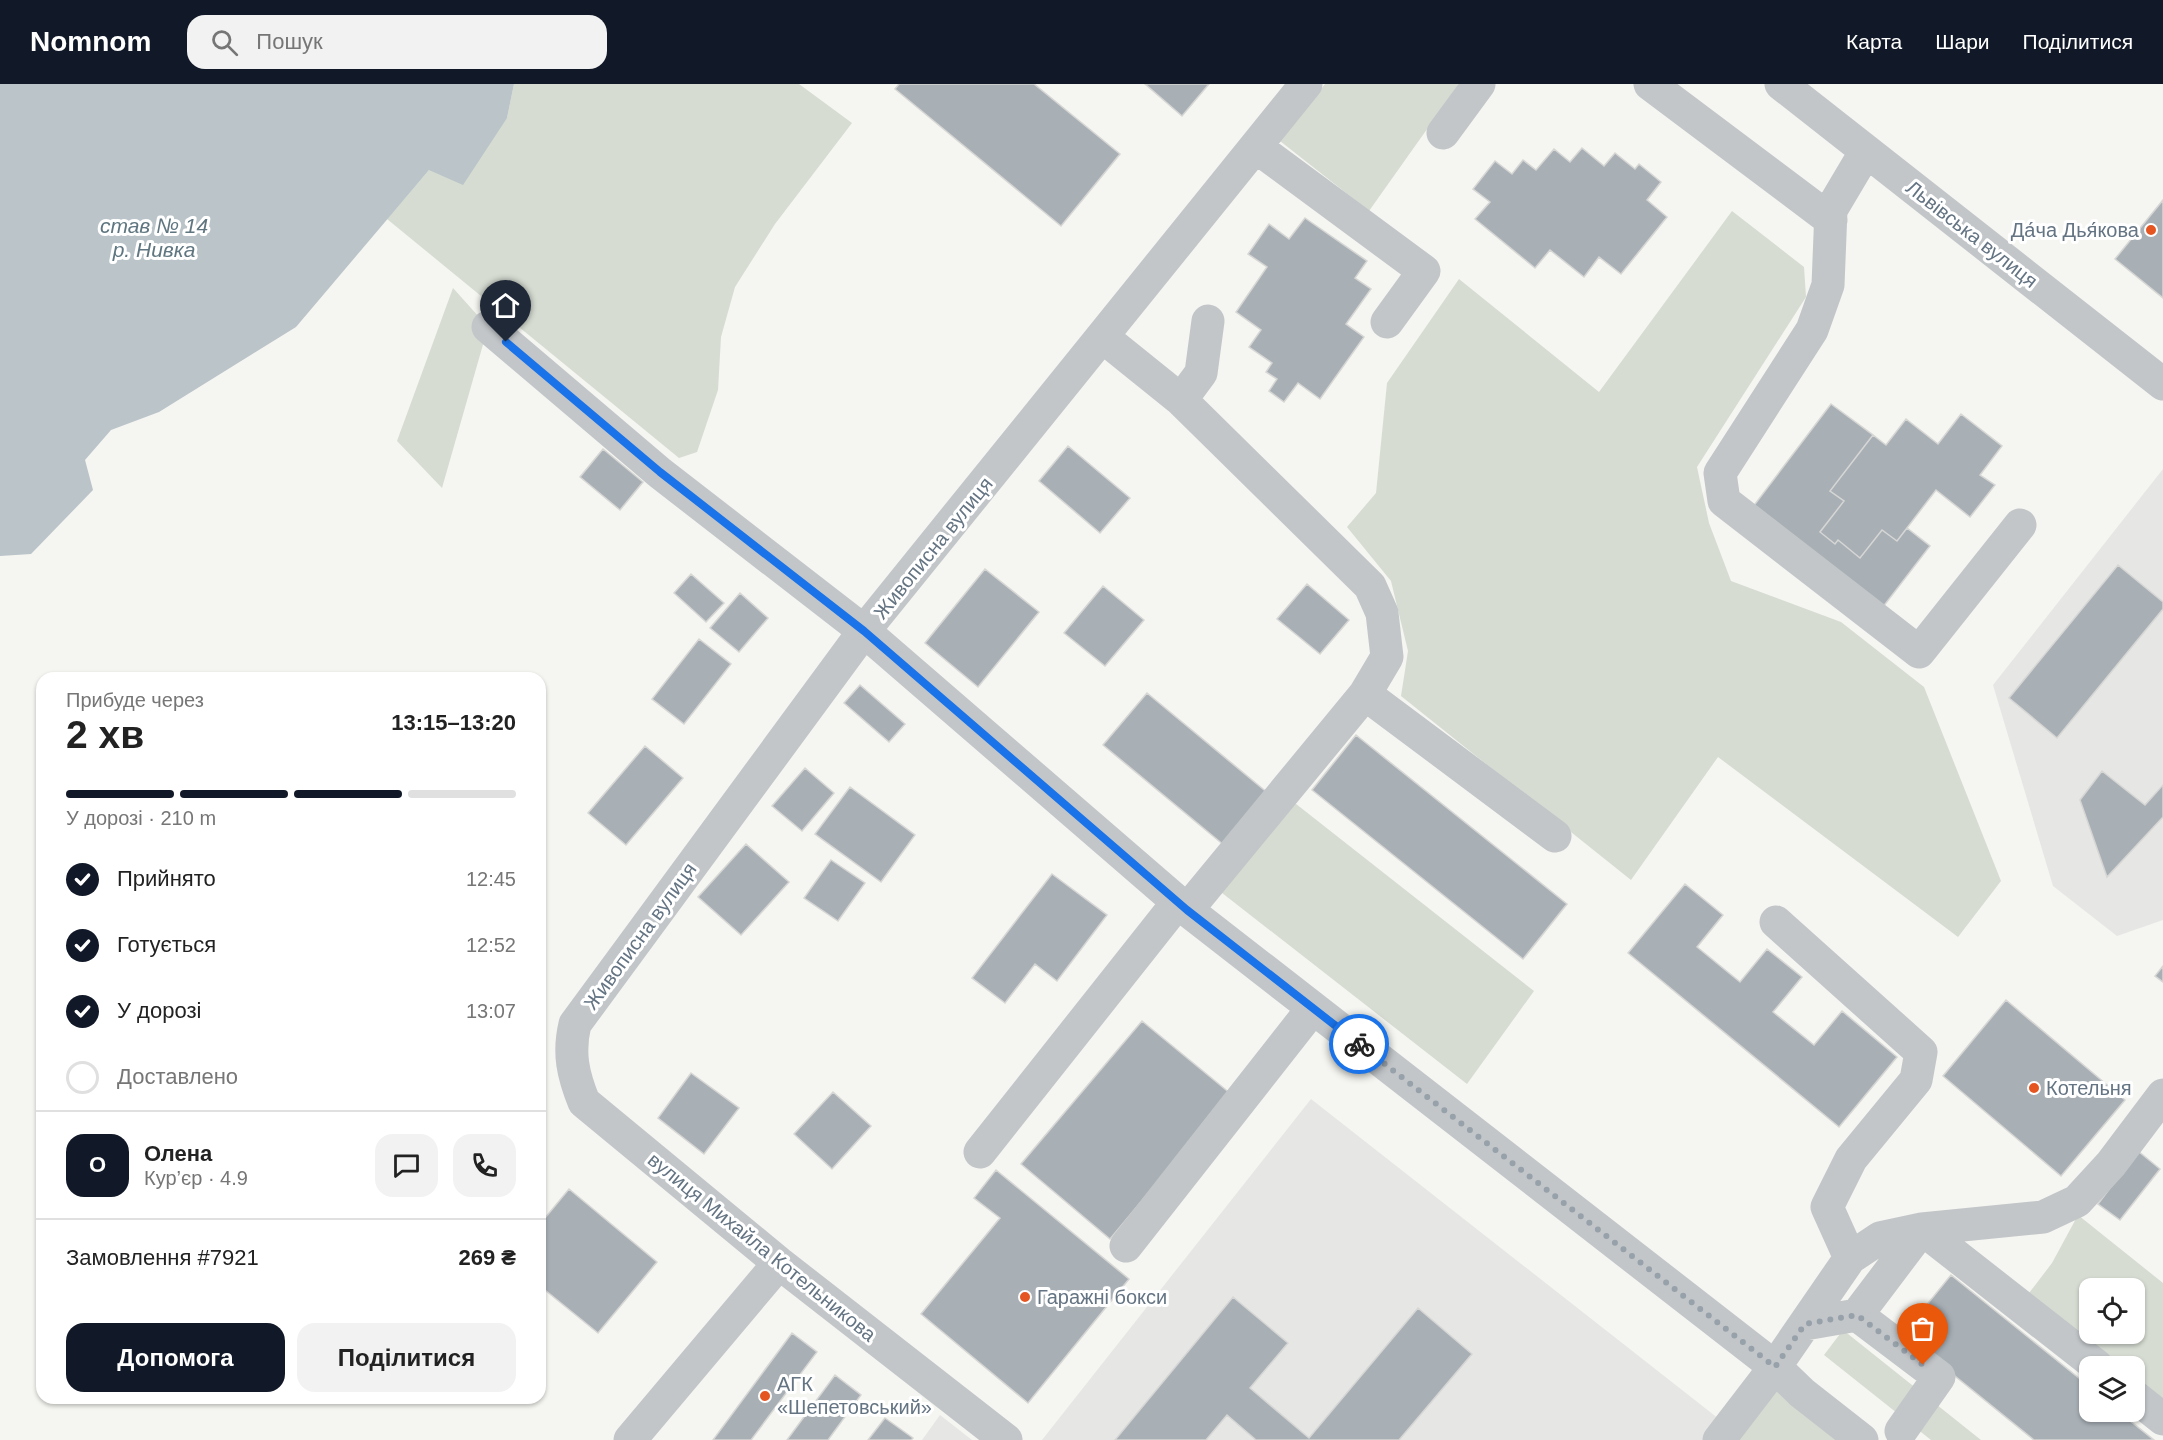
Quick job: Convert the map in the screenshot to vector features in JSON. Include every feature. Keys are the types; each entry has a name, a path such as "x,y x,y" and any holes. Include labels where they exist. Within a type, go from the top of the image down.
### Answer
{"street":[{"name":"Живописна вулиця","path":"575,1024 864,631 1104,338 1306,84"},
{"path":"1443,133 1479,84"},
{"path":"1650,84 1831,220"},
{"name":"Львівська вулиця","path":"1781,84 2163,384"},
{"path":"1256,147 1424,271 1387,322"},
{"path":"1866,151 1831,210 1828,285 1812,330 1720,473 1724,501 1919,652 2020,525"},
{"path":"1181,400 1201,373 1208,321"},
{"path":"488,327 660,472 864,631 1183,906 1775,1367 1802,1393 1862,1440"},
{"path":"980,1152 1183,906 1365,694 1387,657 1382,614 1370,586 1181,400 1104,338"},
{"path":"1365,694 1555,836"},
{"path":"1776,922 1921,1052 1916,1080 1851,1159 1827,1207 1850,1258"},
{"path":"1126,1246 1313,1008"},
{"name":"вулиця Михайла Котельникова","path":"575,1024 570,1046 574,1077 584,1102 987,1434"},
{"path":"1719,1440 1775,1367 1850,1258 1880,1238 1922,1229 2043,1217 2077,1201 2111,1164 2163,1095"},
{"path":"1805,1324 1857,1315 1922,1229"},
{"path":"1922,1229 2084,1356"},
{"path":"630,1440 779,1263"},
{"path":"1857,1315 1939,1377 1901,1431"},
{"path":"2145,1405 2163,1419"}],"shaded area":[{"path":"514,84 799,84 852,123 775,224 735,287 721,337 718,390 697,452 679,458 387,219 429,170 507,118"},
{"path":"1325,84 1459,84 1369,211 1280,141"},
{"path":"1732,211 1804,267 1806,297 1697,467 1709,523 1731,581 1841,622 1924,687 2001,881 1958,937 1718,757 1631,880 1401,696 1408,651 1391,581 1347,527 1376,493 1387,383 1459,279 1599,392"},
{"path":"453,288 488,327 442,488 397,441"},
{"path":"2163,469 2163,920 2117,936 2053,886 1993,685"},
{"path":"1291,800 1534,991 1467,1084 1217,889"},
{"path":"1311,1099 1719,1419 1703,1440 1042,1440"},
{"path":"2078,1215 2163,1283 2163,1406 2145,1392 2145,1356 2100,1356 2085,1344 2145,1344 2145,1278 2079,1278 2079,1339 2026,1297 2052,1263"},
{"path":"1843,1330 1981,1440 1931,1440 1824,1355"},
{"path":"1776,1384 1849,1440 1734,1440"},
{"path":"940,1415 972,1440 922,1440"}],"water":[{"name":"став № 14 р. Нивка","path":"0,84 514,84 507,118 463,185 429,170 296,327 159,412 111,430 85,460 93,490 31,554 0,556"}],"building":[{"path":"899,84 1034,84 1120,154 1061,226 895,89"},
{"path":"1145,84 1209,84 1182,116"},
{"path":"1582,148 1604,166 1615,153 1635,169 1639,164 1661,182 1647,200 1667,217 1621,274 1599,257 1584,277 1550,250 1535,268 1475,219 1490,202 1473,189 1495,161 1512,174 1523,160 1536,170 1554,149 1570,162"},
{"name":"Да́ча Дья́кова","path":"2163,200 2163,298 2115,259"},
{"path":"1305,218 1367,261 1355,278 1371,289 1346,324 1364,337 1320,399 1298,383 1284,402 1269,391 1277,379 1266,372 1272,363 1249,347 1261,330 1236,312 1267,267 1248,254 1269,224 1289,239"},
{"path":"1831,404 1873,435 1830,491 1844,501 1820,532 1835,544 1838,540 1860,558 1882,530 1897,541 1907,528 1930,546 1876,616 1746,516"},
{"path":"1961,414 2002,446 1980,475 1995,485 1970,517 1936,490 1897,541 1882,530 1860,558 1838,540 1835,544 1820,532 1844,501 1830,491 1873,435 1886,445 1906,419 1938,444"},
{"path":"1068,446 1130,498 1100,533 1039,481"},
{"path":"603,449 643,482 620,510 580,477"},
{"path":"2118,565 2163,602 2163,609 2057,738 2009,698"},
{"path":"985,569 1039,612 978,687 925,643"},
{"path":"691,574 724,603 706,622 674,593"},
{"path":"1307,584 1349,620 1320,654 1277,619"},
{"path":"1103,586 1144,620 1105,666 1064,633"},
{"path":"740,593 768,618 739,652 710,628"},
{"path":"699,639 731,664 684,724 652,699"},
{"path":"860,685 905,724 889,742 844,703"},
{"path":"1147,693 1269,794 1225,846 1103,745"},
{"path":"1356,735 1567,904 1523,959 1312,790"},
{"path":"645,746 683,778 626,845 588,813"},
{"path":"805,768 834,793 802,831 772,806"},
{"path":"2102,771 2145,805 2163,785 2163,817 2107,877 2080,800"},
{"path":"850,787 915,835 881,882 815,834"},
{"path":"746,844 789,882 741,935 698,897"},
{"path":"831,860 865,883 838,921 804,898"},
{"path":"1052,874 1107,915 1057,981 1035,964 1005,1003 972,978"},
{"path":"1685,884 1723,915 1697,947 1740,982 1767,949 1802,977 1773,1012 1814,1045 1842,1011 1897,1057 1839,1127 1628,953"},
{"path":"2163,966 2163,982 2155,976"},
{"name":"Котельня","path":"2006,1000 2125,1100 2061,1176 1943,1076"},
{"path":"1142,1021 1231,1094 1110,1239 1021,1164"},
{"path":"691,1073 739,1108 704,1154 658,1118"},
{"path":"833,1092 871,1126 832,1169 794,1134"},
{"path":"2138,1151 2160,1169 2120,1220 2098,1204"},
{"name":"Гаражні бокси","path":"996,1170 1129,1279 1028,1403 921,1314 1000,1218 974,1198"},
{"path":"569,1189 657,1262 598,1333 546,1291 546,1217"},
{"path":"1951,1275 2079,1378 2079,1422 2132,1422 2154,1440 2034,1440 1903,1334"},
{"path":"1233,1297 1288,1343 1250,1388 1309,1438 1418,1308 1472,1354 1399,1440 1256,1440 1227,1415 1206,1440 1115,1440"},
{"name":"АГК «Шепетовський»","path":"792,1333 817,1352 751,1440 713,1440"},
{"name":"АГК «Шепетовський»","path":"835,1375 861,1395 828,1440 787,1440"},
{"name":"АГК «Шепетовський»","path":"885,1418 913,1438 911,1440 868,1440"}],"way so far":[{"path":"1359,1044 1775,1367 1805,1324 1857,1315 1923,1365"}],"place":[{"name":"Да́ча Дья́кова","path":"2151,230"},
{"name":"Котельня","path":"2034,1088"},
{"name":"Гаражні бокси","path":"1025,1297"},
{"name":"АГК «Шепетовський»","path":"765,1396"}],"route":[{"path":"506,342 660,472 864,631 1187,910 1359,1044"}]}
